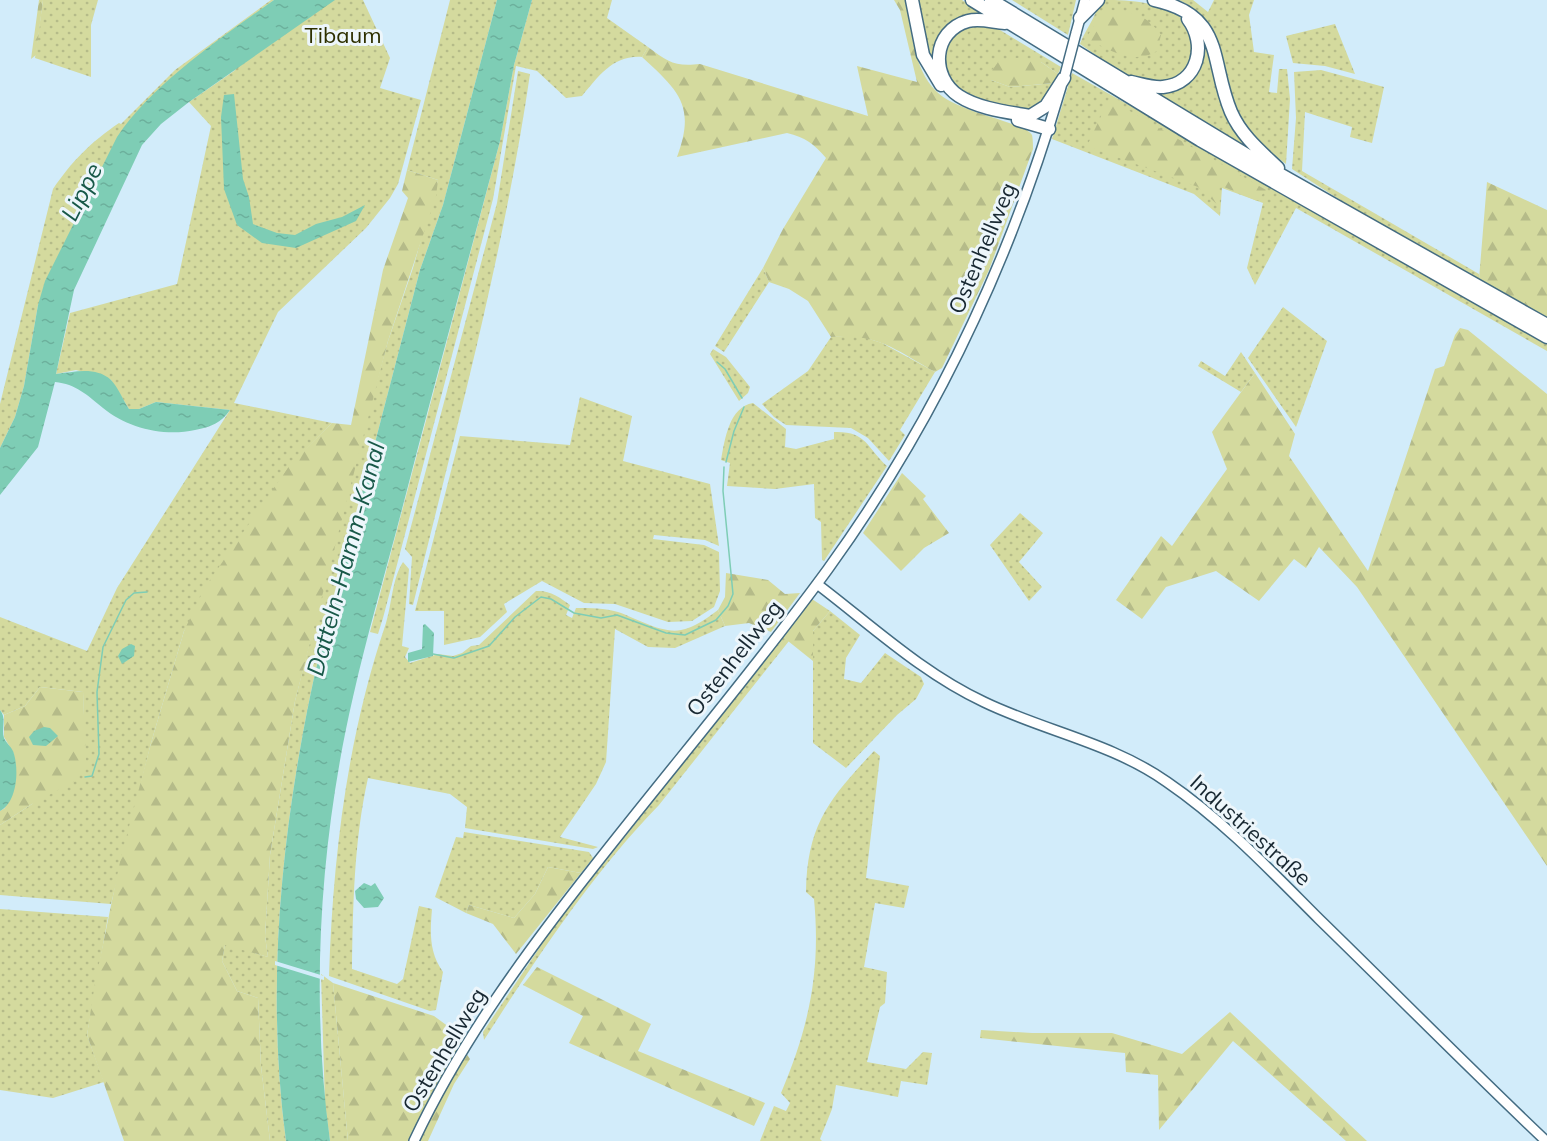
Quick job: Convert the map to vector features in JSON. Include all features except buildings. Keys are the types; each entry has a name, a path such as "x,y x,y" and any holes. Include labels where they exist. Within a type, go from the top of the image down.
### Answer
{"highway":[{"path":"912,0 923,55 934,78 944,89 968,105 1049,127"},
{"path":"972,0 1245,166 1547,337"},
{"path":"992,0 1292,182 1547,325"},
{"path":"1080,18 1098,0"},
{"path":"1154,0 1182,11 1197,21 1210,38 1216,51 1226,99 1239,127 1292,182"},
{"path":"1119,79 1158,88 1175,84 1188,75 1196,62 1200,48 1194,26 1182,11"},
{"path":"1009,24 978,20 958,25 941,44 938,67 946,84 967,100 1030,116 1049,127"},
{"path":"1030,116 1046,106 1064,76"}],"main road":[{"name":"Ostenhellweg","path":"414,1141 427,1113 471,1038 540,935 817,584 891,474 942,384 1014,230 1049,127 1085,0"},
{"name":"Industriestraße","path":"817,584 924,667 956,688 1014,716 1099,746 1133,762 1165,780 1210,814 1546,1141"}],"green space":[{"path":"39,0 43,0 36,55 31,59"},
{"path":"43,0 98,0 91,25 91,77 35,58"},
{"path":"274,0 197,58 147,101 38,305 24,386 15,417 0,448 0,404 53,189 67,170 91,145 119,123 121,124 175,70"},
{"name":"Tibaum","path":"294,0 363,0 390,58 380,88 421,100 398,184 390,198 366,228 278,312 234,403 332,423 292,463 184,631 151,743 111,904 0,895 0,825 32,804 84,727 83,692 40,687 25,706 4,715 0,710 0,617 87,651 117,588 230,410 156,402 139,409 129,409 111,380 76,370 56,374 70,313 177,284 211,126 189,102 234,71"},
{"path":"450,0 497,0 443,205 420,270 315,673 303,731 286,847 277,965 277,1024 286,1141 270,1141 261,1066 258,998 237,991 222,961 225,944 268,957 265,936 270,855 295,701 354,465 388,341 413,268 438,180 407,170"},
{"path":"532,0 612,0 607,18 648,47 642,57 623,59 608,68 582,96 566,98 537,71 516,66 493,199 378,634 370,632 500,141 514,65"},
{"path":"894,0 905,0 918,60 928,82 936,91 959,105 1027,130 1033,138 1033,149 989,270 942,368 935,372 886,345 862,338 831,337 808,301 789,289 769,282 763,268 783,229 826,158 822,153 804,139 787,133 677,157 685,125 684,112 674,90 642,57 648,47 678,64 700,64 868,116 857,66 917,82 900,10"},
{"path":"914,0 962,0 991,19 960,21 931,69"},
{"path":"1012,0 1076,0 1068,35"},
{"path":"1105,0 1157,6 1167,9 1184,20 1191,32 1194,51 1186,69 1179,75 1160,82 1139,80 1116,69 1080,44 1098,3"},
{"path":"1179,0 1193,0 1208,12 1214,0 1254,0 1249,15 1254,52 1274,55 1269,92 1277,93 1279,69 1287,69 1290,99 1286,164 1262,145 1243,122 1216,38 1208,23 1196,11"},
{"path":"1111,10 1127,12 1151,23 1161,35 1157,51 1139,57 1130,57 1086,38 1100,16"},
{"path":"977,24 995,27 1061,67 1058,74 1041,62 991,80 1010,87 1054,83 1036,106 1020,110 987,103 966,95 951,81 945,60 948,44 960,30"},
{"path":"1335,24 1355,74 1325,66 1293,63 1286,36"},
{"path":"1202,29 1223,94 1264,160 1144,88 1185,81"},
{"path":"1023,57 1041,62 1058,74 1054,83 1010,87 991,80 989,74 999,61"},
{"path":"1321,70 1384,87 1372,143 1350,137 1352,127 1305,112 1302,171 1479,274 1479,279 1351,207 1292,169 1296,118 1294,72"},
{"path":"518,71 530,74 507,208 478,341 413,605 409,604 412,557 405,549 497,203"},
{"path":"1072,73 1547,341 1547,351 1296,208 1255,285 1247,268 1263,203 1222,188 1220,216 1194,194 1052,139"},
{"path":"1109,99 1266,190 1257,201 1217,184 1220,207 1198,187 1087,146"},
{"path":"407,170 438,180 436,196 388,341 295,701 270,855 265,936 268,957 225,945 222,961 237,991 258,998 261,1066 270,1141 124,1141 87,1035 95,983 121,857 151,743 184,631 205,587 292,462 332,423 351,425 383,270 408,198 402,191"},
{"path":"1487,182 1547,210 1547,319 1479,279"},
{"path":"763,268 769,282 724,352 715,346"},
{"path":"1283,307 1327,341 1296,427 1248,358"},
{"path":"1460,328 1468,330 1547,394 1547,866 1357,587 1319,547 1306,568 1294,559 1259,601 1216,571 1166,587 1142,619 1116,600 1161,536 1172,546 1227,469 1212,432 1255,373 1295,434 1289,456 1368,571 1435,369 1444,366 1455,335"},
{"path":"857,335 882,343 935,372 900,430 905,435 889,461 868,438 851,428 786,425 774,417 762,404 808,371 831,337"},
{"path":"713,349 726,357 750,387 748,393 739,401 710,354"},
{"path":"1241,352 1255,373 1241,392 1198,366 1201,361 1225,376"},
{"path":"580,397 632,416 623,461 710,484 719,546 705,540 654,535 653,539 704,545 719,552 720,591 714,607 692,621 668,622 615,604 584,603 542,581 504,604 507,612 480,637 444,645 444,611 415,611 460,436 570,445"},
{"path":"753,403 786,429 785,447 796,449 834,439 834,432 845,432 860,437 887,466 824,561 822,560 821,522 815,518 814,484 775,489 727,486 730,463 721,460 727,434 733,417 738,411"},
{"path":"902,473 926,496 923,499 949,533 924,548 901,571 863,533"},
{"path":"1020,513 1043,533 1019,562 1042,587 1029,601 990,545"},
{"path":"403,562 409,569 402,646 409,648 405,657 410,663 438,654 453,656 471,646 479,645 536,591 550,593 570,605 566,615 572,618 576,608 603,609 618,612 657,628 674,631 696,625 718,610 725,626 675,648 648,647 615,629 606,762 596,784 560,837 598,847 593,849 465,828 467,807 450,794 368,778 357,849 352,969 397,984 403,979 419,906 432,909 433,950 443,972 436,1010 430,1011 329,976 334,886 344,798 361,710 388,616 394,584"},
{"path":"726,573 768,580 785,594 800,593 771,632 749,623 725,626 718,610 725,597"},
{"path":"812,599 830,611 813,631 813,661 783,637"},
{"path":"830,611 860,635 846,658 844,679 861,683 885,653 921,677 924,684 916,699 897,715 846,768 813,743 813,631"},
{"path":"783,637 789,641 659,805 610,860 565,918 484,1040 483,1032 552,929"},
{"path":"40,687 83,692 86,762 77,780 32,804 0,825 0,811 5,808 14,754 4,737 4,715 25,706"},
{"path":"874,751 880,756 866,878 909,886 904,908 875,903 864,967 887,972 885,1003 880,1007 867,1062 906,1069 923,1052 932,1053 927,1085 901,1081 898,1097 836,1085 832,1109 820,1139 822,1141 760,1141 774,1106 786,1111 790,1103 781,1093 799,1045 811,998 816,925 814,899 806,892 807,868 816,830 833,798"},
{"path":"464,832 589,852 593,858 581,873 548,867 535,894 514,918 469,905 466,913 435,897 456,837 463,838"},
{"path":"548,867 581,873 516,954 493,924 466,913 469,905 514,918 535,894"},
{"path":"0,909 108,917 87,1035 104,1082 53,1098 0,1090"},
{"path":"537,967 651,1024 638,1051 765,1103 754,1126 569,1043 583,1016 523,985"},
{"path":"321,974 333,983 348,1141 330,1141 325,1104"},
{"path":"333,983 434,1016 464,1038 460,1044 470,1059 454,1084 428,1141 348,1141"},
{"path":"1230,1012 1367,1141 1346,1141 1233,1041 1159,1130 1158,1075 1126,1072 1125,1053 980,1038 981,1030 1032,1033 1112,1033 1182,1054"}],"water":[{"path":"274,0 335,0 189,102 161,124 142,145 74,290 56,374 85,371 99,373 114,383 129,409 139,409 156,402 230,410 215,424 206,427 183,432 146,429 123,421 81,391 55,382 38,447 0,495 0,448 15,417 24,386 38,305 45,281 117,137 149,98 169,80 211,45"},
{"name":"Datteln-Hamm-Kanal","path":"497,0 532,0 514,65 500,141 358,674 333,806 326,862 320,974 324,1086 330,1141 286,1141 277,1024 277,965 286,847 303,731 315,673 420,270 443,205"},
{"path":"234,94 243,179 249,197 253,224 277,233 295,235 316,224 342,217 365,205 356,221 296,248 262,243 237,225 224,189 221,117 224,95"},
{"path":"425,624 434,633 433,656 408,662 408,653 422,649 423,625"},
{"path":"131,644 135,646 134,656 122,664 118,656 122,649"},
{"path":"0,710 3,717 4,738 16,761 16,777 10,801 0,811"},
{"path":"44,727 50,728 58,736 46,746 33,745 29,737 34,731"},
{"path":"364,883 371,886 375,883 384,898 378,907 364,908 356,899 355,891"}],"pier":[{"path":"275,961 324,976 324,980 275,965"}],"waterway":[{"path":"717,362 725,369 742,398"},
{"path":"726,462 734,431 744,407"},
{"path":"433,654 454,658 489,646 515,617 541,597 551,599 574,613 601,618 617,615 666,633 685,635 716,620 728,606 733,594 723,491 724,467"},
{"path":"85,777 92,776 99,754 97,692 103,647 126,600 134,593 147,592"}],"water label":[{"name":"Lippe","path":"82,192"}]}
